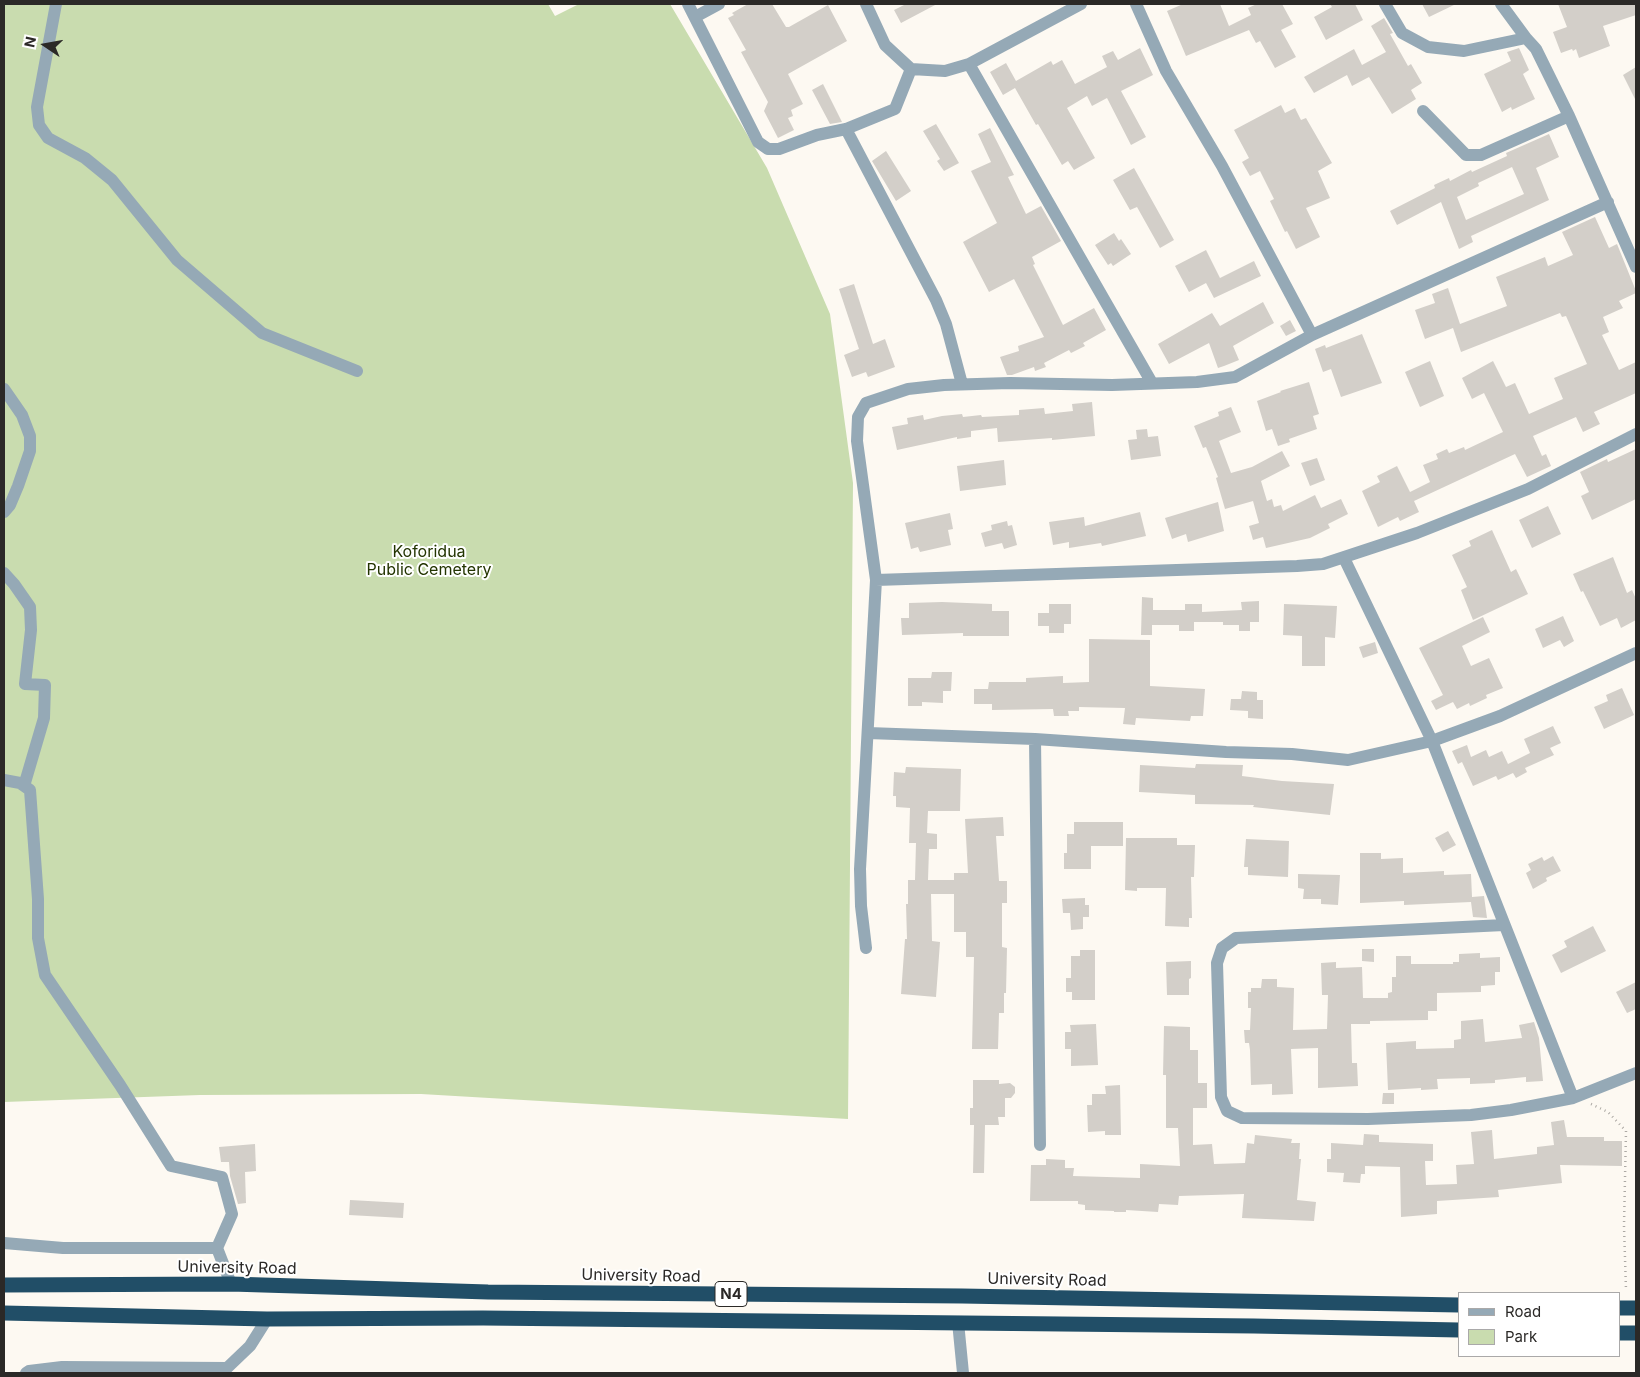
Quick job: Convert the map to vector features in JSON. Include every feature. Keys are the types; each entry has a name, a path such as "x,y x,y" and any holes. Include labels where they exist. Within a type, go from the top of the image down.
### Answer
{"highway":[{"name":"University Road","path":"4,1285 231,1284 488,1292 962,1296 1458,1305"},
{"path":"1620,1308 1636,1308"},
{"name":"N4","path":"4,1313 267,1320 483,1318 958,1322 1458,1330"},
{"path":"1620,1333 1636,1333"}],"street":[{"path":"56,4 37,107 39,125 48,138 85,158 112,180 177,260 262,333 357,371"},
{"path":"688,4 758,142 768,149 779,149 816,135 846,129 895,109 911,69"},
{"path":"695,17 719,4"},
{"path":"866,4 885,45 911,69 945,72 969,64 1081,4"},
{"path":"1136,4 1166,71 1222,166 1312,335"},
{"path":"1385,4 1402,33 1428,47 1464,51 1526,38"},
{"path":"1501,4 1536,49 1569,116 1636,267"},
{"path":"969,64 1152,383"},
{"path":"1423,111 1466,155 1481,155 1569,116"},
{"path":"846,129 936,300 946,324 962,384"},
{"path":"866,948 861,906 860,868 876,580 857,441 858,417 866,403 908,389 962,384 1196,382 1235,377 1312,335 1608,202"},
{"path":"4,389 22,415 30,436 30,451 10,505 4,512"},
{"path":"876,580 1323,564 1417,534 1528,489 1636,434"},
{"path":"1344,558 1432,741 1504,925 1575,1098"},
{"path":"4,573 30,607 31,630 25,684 45,685 44,718 24,786"},
{"path":"868,733 1035,739 1226,752 1292,754 1348,760 1432,741 1500,716 1636,653"},
{"path":"1035,739 1040,1145"},
{"path":"4,780 20,783 30,790 38,899 38,938 45,975 120,1085 171,1166 222,1177 232,1214 217,1248 231,1284"},
{"path":"1504,925 1236,938 1222,948 1217,963 1221,1097 1227,1110 1242,1118 1368,1120 1471,1116 1575,1098 1636,1073"},
{"path":"4,1243 63,1248 217,1248"},
{"path":"26,1373 62,1367 227,1370 250,1346 267,1320"},
{"path":"958,1322 963,1373"}],"path":[{"path":"1575,1098 1608,1112 1626,1131 1624,1226 1626,1290"}],"green space":[{"name":"Koforidua Public Cemetery","path":"4,4 548,4 555,16 579,4 670,4 767,168 830,314 853,483 848,1119 421,1094 200,1095 4,1102"}],"building":[{"path":"748,4 772,4 786,27 828,5 847,41 788,74 803,104 791,110 793,116 788,118 794,130 778,138 764,111 768,102 741,52 746,50 728,18 734,15 732,13"},
{"path":"906,4 937,4 901,23 894,10"},
{"path":"1183,4 1220,4 1229,26 1251,15 1248,8 1257,4 1282,4 1293,24 1281,30 1296,57 1275,68 1260,41 1256,43 1249,30 1186,56 1167,11"},
{"path":"1330,4 1355,4 1363,20 1326,40 1314,17 1332,7"},
{"path":"1422,4 1456,4 1429,17"},
{"path":"1558,4 1636,4 1636,15 1603,26 1610,46 1579,58 1576,49 1561,53 1553,32 1567,27"},
{"path":"1384,18 1393,33 1390,34 1408,66 1411,64 1422,83 1411,90 1416,99 1392,114 1369,77 1352,86 1347,75 1314,93 1304,77 1354,49 1362,65 1386,52 1371,26"},
{"path":"1140,48 1153,75 1121,91 1146,137 1131,145 1107,98 1092,106 1087,96 1067,108 1095,158 1074,170 1068,161 1062,165 1015,88 1003,95 990,72 1006,63 1016,81 1051,61 1053,65 1062,60 1075,84 1107,67 1102,56 1113,51 1118,60"},
{"path":"1519,48 1529,70 1523,74 1535,99 1512,110 1511,107 1502,112 1484,74 1511,61 1507,52"},
{"path":"1636,67 1636,101 1623,75"},
{"path":"823,84 842,122 830,124 812,90"},
{"path":"1281,105 1285,113 1295,108 1301,120 1306,118 1332,163 1318,171 1330,198 1306,208 1320,237 1296,249 1287,231 1285,232 1270,201 1274,199 1260,171 1250,176 1242,162 1249,158 1234,130"},
{"path":"936,124 959,163 944,171 937,161 940,159 923,131"},
{"path":"990,128 1014,175 1008,177 1026,214 1041,206 1061,241 1032,257 1035,264 1033,265 1063,325 1094,308 1106,330 1083,343 1085,346 1071,353 1069,350 1044,363 1046,367 1035,371 1034,367 1012,375 1007,375 1000,357 1019,351 1018,346 1044,337 1014,279 989,292 963,242 997,223 971,171 991,162 978,134"},
{"path":"1549,134 1559,157 1536,168 1549,200 1471,236 1473,242 1459,249 1441,202 1397,225 1390,211 1435,188 1434,185 1449,178 1450,181 1471,170 1472,172 1507,156 1506,153","holes":["1512,167 1524,194 1466,220 1457,197 1479,186 1478,183"]},
{"path":"886,151 911,191 896,201 872,161"},
{"path":"1134,168 1174,240 1160,248 1137,207 1130,210 1113,180"},
{"path":"1595,217 1609,248 1617,244 1636,291 1636,293 1619,301 1623,308 1603,317 1609,332 1602,335 1619,370 1636,362 1636,393 1594,412 1600,424 1583,432 1576,417 1533,436 1542,456 1546,454 1551,466 1527,477 1515,454 1414,501 1419,512 1400,521 1398,517 1378,527 1362,491 1380,482 1377,476 1397,466 1410,492 1430,482 1423,465 1438,459 1436,454 1447,449 1449,453 1464,447 1465,450 1503,432 1484,393 1472,399 1462,378 1493,361 1506,387 1515,383 1529,414 1563,399 1554,378 1587,364 1566,316 1562,317 1560,313 1461,352 1453,328 1425,339 1415,310 1435,303 1432,294 1448,288 1460,324 1507,306 1496,277 1545,257 1548,266 1573,255 1562,232"},
{"path":"1114,233 1119,241 1121,239 1131,254 1113,266 1111,263 1108,265 1095,245"},
{"path":"1206,250 1220,278 1254,261 1261,276 1214,298 1206,283 1189,292 1175,266"},
{"path":"854,284 873,344 885,339 895,367 868,377 866,372 852,377 844,355 859,349 839,289"},
{"path":"1263,302 1274,323 1233,346 1239,360 1224,366 1218,368 1209,343 1169,364 1158,344 1212,313 1220,326"},
{"path":"1290,320 1296,331 1286,336 1280,326"},
{"path":"1362,334 1382,383 1341,397 1331,369 1323,372 1315,349 1325,345 1326,348"},
{"path":"1430,361 1444,396 1420,407 1405,372"},
{"path":"1309,382 1319,414 1313,416 1317,429 1289,439 1290,442 1278,446 1272,429 1266,431 1257,401"},
{"path":"1092,402 1095,436 998,442 997,428 971,431 971,437 957,439 957,437 897,450 892,427 908,424 907,418 923,415 924,420 962,414 963,417 1019,415 1019,410 1044,408 1045,414 1073,411 1072,404"},
{"path":"1231,407 1241,432 1219,441 1231,473 1252,467 1282,451 1290,466 1261,481 1267,501 1272,499 1274,507 1281,505 1283,511 1315,495 1321,508 1341,499 1348,514 1328,524 1330,528 1310,538 1266,548 1263,537 1253,540 1249,526 1259,523 1253,501 1225,509 1216,478 1218,477 1206,447 1203,448 1194,426 1219,416 1218,412"},
{"path":"1147,429 1148,437 1158,436 1161,456 1131,460 1128,440 1137,439 1136,430"},
{"path":"1636,449 1636,499 1592,520 1581,496 1589,492 1580,472 1607,459 1608,462"},
{"path":"1317,458 1325,480 1310,486 1301,463"},
{"path":"1004,460 1006,485 960,491 957,466"},
{"path":"1218,502 1224,531 1188,542 1186,534 1172,539 1165,518"},
{"path":"1548,506 1561,534 1532,548 1519,520"},
{"path":"1140,512 1146,536 1102,546 1101,543 1069,548 1069,542 1053,545 1049,522 1084,517 1085,526"},
{"path":"950,513 953,529 948,530 951,545 920,552 918,547 911,549 905,523"},
{"path":"1007,521 1008,526 1012,525 1017,545 1004,549 1002,543 985,547 981,533 992,530 991,525"},
{"path":"1492,530 1511,572 1516,569 1528,594 1473,620 1461,590 1467,587 1452,555 1471,546 1469,541"},
{"path":"1613,557 1627,593 1632,590 1636,599 1636,620 1621,628 1617,618 1600,626 1573,574"},
{"path":"1142,597 1153,598 1153,610 1185,610 1185,604 1202,604 1202,612 1242,610 1241,602 1259,601 1259,622 1250,622 1250,631 1239,631 1239,625 1223,625 1223,622 1194,622 1194,631 1179,631 1179,625 1152,625 1152,635 1141,635"},
{"path":"909,603 992,604 992,611 1009,611 1009,636 963,636 963,633 902,635 901,618 909,618"},
{"path":"1049,604 1071,604 1071,624 1064,624 1064,633 1049,633 1049,626 1038,626 1038,613 1049,613"},
{"path":"1284,604 1337,606 1335,638 1325,637 1325,666 1302,666 1302,636 1283,635"},
{"path":"1563,616 1574,641 1564,647 1560,640 1543,648 1535,629"},
{"path":"1483,617 1490,632 1462,646 1471,666 1489,658 1503,688 1486,695 1487,698 1470,706 1469,703 1457,709 1453,702 1436,710 1431,701 1443,695 1419,648"},
{"path":"1089,639 1150,640 1150,686 1205,689 1203,716 1191,716 1190,721 1136,718 1135,725 1123,724 1125,708 1079,707 1079,711 1068,711 1069,716 1054,716 1053,709 992,710 992,704 974,704 974,689 988,689 989,682 1026,682 1026,678 1063,676 1063,683 1089,682"},
{"path":"1375,642 1378,653 1363,658 1359,647"},
{"path":"932,672 952,672 951,691 943,691 943,703 922,702 922,706 908,706 908,678 931,678"},
{"path":"1622,688 1634,715 1604,729 1594,707 1608,701 1606,695"},
{"path":"1242,691 1257,692 1257,700 1263,700 1263,719 1248,718 1248,711 1230,710 1231,699 1241,699"},
{"path":"1553,726 1561,743 1550,748 1554,755 1525,768 1527,772 1516,778 1513,773 1498,780 1496,776 1473,786 1462,762 1458,764 1452,751 1467,745 1471,757 1486,750 1489,757 1502,751 1508,764 1530,753 1524,739"},
{"path":"1196,764 1243,765 1242,776 1282,781 1334,784 1330,815 1253,807 1254,805 1195,804 1195,795 1139,792 1140,765 1195,768"},
{"path":"906,767 961,769 960,811 928,811 927,833 937,834 937,849 929,849 928,880 954,880 954,873 968,873 965,819 1003,817 1004,836 996,836 999,881 1007,881 1007,903 1002,903 1002,947 1007,948 1006,993 1004,993 1004,1013 999,1013 998,1049 972,1049 974,957 966,957 966,932 954,932 954,894 931,894 932,941 940,942 936,997 901,994 905,939 907,939 906,904 908,904 908,880 915,880 916,843 909,843 910,808 896,807 896,796 893,796 894,772 905,773"},
{"path":"1074,822 1123,822 1123,846 1091,846 1091,869 1064,869 1064,853 1067,853 1067,834 1074,834"},
{"path":"1448,831 1456,845 1443,852 1435,838"},
{"path":"1126,838 1177,838 1177,845 1195,845 1194,877 1191,877 1192,918 1189,918 1189,927 1165,926 1166,888 1137,888 1137,891 1125,890"},
{"path":"1246,839 1289,841 1288,877 1248,875 1248,867 1244,867"},
{"path":"1360,853 1381,853 1381,859 1403,858 1403,873 1444,871 1444,875 1471,874 1472,897 1484,896 1487,918 1473,917 1471,902 1404,905 1404,901 1360,903"},
{"path":"1553,856 1561,871 1546,878 1547,881 1533,889 1526,873 1531,870 1528,864 1542,857 1544,861"},
{"path":"1298,874 1340,875 1338,905 1321,904 1321,899 1303,899 1304,889 1298,888"},
{"path":"1085,898 1085,905 1089,905 1089,917 1083,917 1083,929 1071,930 1070,913 1063,913 1062,899"},
{"path":"1593,926 1606,951 1561,973 1552,955 1567,947 1564,941"},
{"path":"1362,949 1374,949 1374,962 1362,961"},
{"path":"1080,950 1095,950 1095,1000 1072,1000 1072,992 1066,992 1066,978 1071,978 1071,956 1080,956"},
{"path":"1480,953 1480,958 1500,957 1500,972 1495,972 1495,985 1481,986 1481,992 1437,993 1437,1011 1428,1011 1428,1020 1370,1021 1370,1024 1351,1024 1352,1063 1357,1063 1358,1086 1318,1088 1318,1048 1291,1049 1293,1094 1272,1095 1272,1084 1251,1085 1250,1050 1249,1043 1245,1043 1244,1030 1250,1030 1251,1008 1248,1008 1248,992 1251,992 1251,988 1261,988 1262,979 1277,979 1277,987 1294,988 1293,1030 1327,1029 1328,995 1322,995 1321,963 1336,962 1336,968 1362,967 1363,998 1388,998 1388,993 1392,992 1392,977 1396,977 1396,956 1411,956 1411,964 1453,964 1453,962 1459,962 1459,954"},
{"path":"1191,961 1189,995 1167,995 1166,962"},
{"path":"1636,982 1636,1009 1627,1013 1616,992"},
{"path":"1483,1019 1485,1042 1522,1038 1519,1025 1534,1022 1539,1038 1543,1081 1526,1082 1526,1077 1495,1080 1495,1083 1470,1084 1470,1078 1437,1079 1438,1089 1388,1090 1386,1043 1416,1041 1416,1049 1454,1048 1454,1040 1461,1039 1461,1021"},
{"path":"1096,1024 1098,1065 1071,1066 1071,1049 1065,1049 1065,1032 1071,1032 1070,1025"},
{"path":"1164,1026 1190,1027 1190,1050 1198,1050 1198,1083 1207,1083 1207,1108 1193,1108 1193,1145 1212,1144 1214,1164 1245,1163 1247,1143 1254,1144 1255,1135 1292,1139 1291,1143 1300,1143 1299,1159 1301,1159 1297,1200 1316,1202 1314,1221 1242,1218 1244,1194 1179,1196 1178,1205 1159,1204 1158,1212 1085,1210 1085,1205 1078,1204 1078,1201 1030,1201 1031,1165 1046,1165 1046,1159 1065,1160 1065,1168 1074,1168 1073,1176 1140,1178 1140,1164 1180,1166 1178,1128 1166,1128 1166,1075 1163,1075"},
{"path":"973,1080 999,1080 999,1084 1010,1083 1015,1087 1015,1093 1011,1098 1005,1098 1005,1117 998,1117 999,1125 985,1125 984,1173 973,1173 974,1125 970,1125 970,1108 973,1108"},
{"path":"1120,1085 1121,1135 1105,1135 1105,1131 1088,1132 1087,1105 1092,1105 1092,1094 1106,1094 1105,1086"},
{"path":"1383,1093 1394,1093 1394,1104 1382,1104"},
{"path":"1564,1120 1567,1137 1604,1137 1604,1141 1622,1141 1622,1166 1560,1165 1562,1183 1498,1190 1499,1197 1437,1201 1437,1214 1401,1217 1400,1167 1365,1166 1365,1174 1361,1174 1360,1183 1343,1182 1344,1173 1327,1172 1327,1159 1331,1159 1331,1143 1363,1145 1364,1134 1379,1135 1379,1142 1433,1144 1433,1161 1425,1161 1426,1185 1457,1184 1456,1165 1474,1164 1471,1132 1492,1130 1494,1159 1537,1154 1537,1147 1554,1145 1551,1122"},
{"path":"255,1144 256,1171 245,1172 246,1203 238,1204 230,1176 229,1162 221,1162 219,1147"},
{"path":"350,1200 404,1203 403,1218 349,1215"}]}
